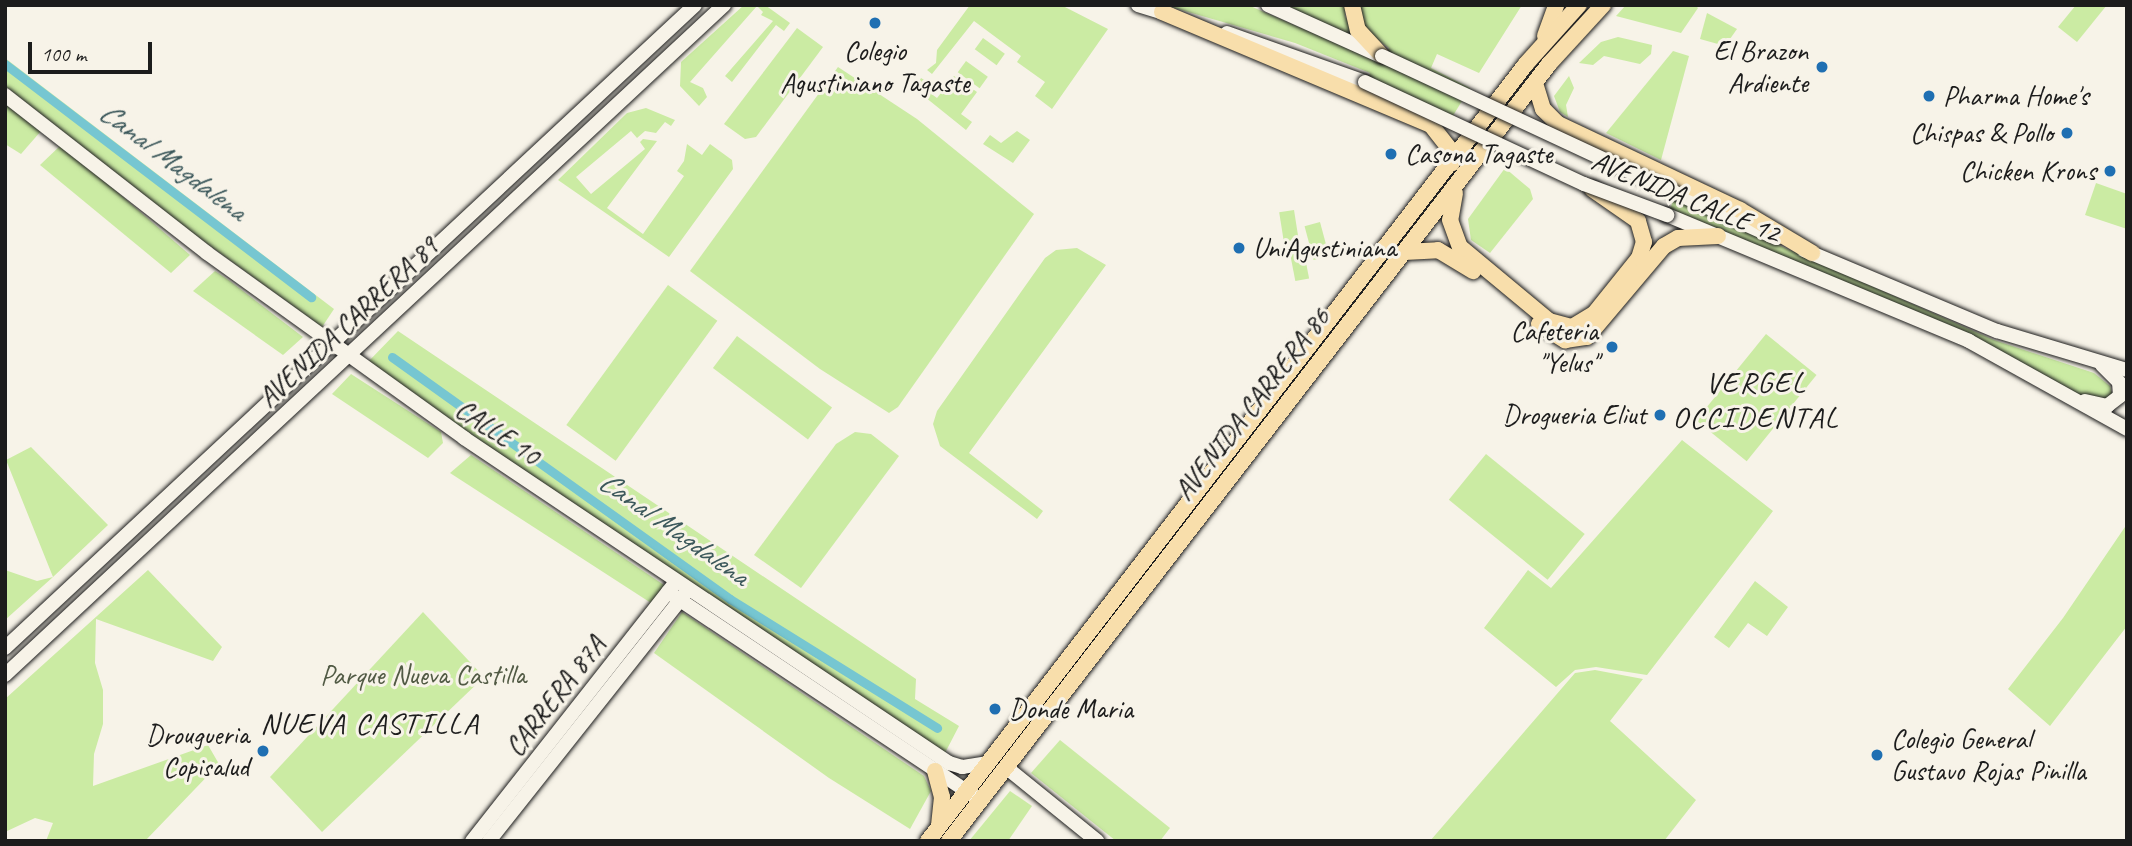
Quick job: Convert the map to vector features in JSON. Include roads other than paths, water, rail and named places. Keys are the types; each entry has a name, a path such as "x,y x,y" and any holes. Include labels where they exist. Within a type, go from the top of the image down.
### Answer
{"main road":[{"name":"AVENIDA CARRERA 89","path":"5,648 328,343 695,5"},
{"name":"AVENIDA CARRERA 89","path":"5,675 724,5"},
{"name":"AVENIDA CALLE 12","path":"1138,5 1365,82 1584,184 1667,215 1969,341 2127,429"},
{"name":"AVENIDA CALLE 12","path":"1268,5 1676,193 1985,327 2127,370"},
{"path":"1352,5 1358,30 1382,56"},
{"path":"1537,51 1556,5"},
{"name":"AVENIDA CARRERA 86","path":"939,836 966,791 987,763 1537,51 1579,5"},
{"name":"AVENIDA CARRERA 86","path":"939,836 981,801 1155,570 1535,83 1603,5"},
{"path":"1162,12 1432,125 1448,147 1452,164"},
{"path":"1535,83 1543,109 1558,124 1741,210 1812,253"},
{"name":"CALLE 10","path":"5,95 346,357 981,801"},
{"path":"1460,182 1450,220 1460,247 1563,327 1588,321 1639,258 1644,242 1638,220 1584,184"},
{"path":"1405,252 1432,249 1449,254 1551,334 1572,341 1594,332 1664,246 1678,238 1718,236"},
{"path":"2064,393 2101,406 2118,400 2119,382 2096,360"},
{"name":"CALLE 10","path":"678,591 949,764 962,767 987,763"},
{"name":"CARRERA 87A","path":"472,841 678,591"},
{"name":"CARRERA 87A","path":"489,841 678,591"},
{"path":"1007,768 1097,841"},
{"path":"935,771 942,797 939,836"}],"waterway":[{"name":"Canal Magdalena","path":"5,64 311,297"},
{"name":"Canal Magdalena","path":"392,357 730,599 937,728"}],"place":[{"name":"Colegio Agustiniano Tagaste","path":"875,23"},
{"name":"El Brazon Ardiente","path":"1822,67"},
{"name":"Pharma Home's","path":"1929,96"},
{"name":"Chispas & Pollo","path":"2067,133"},
{"name":"Casona Tagaste","path":"1391,154"},
{"name":"Chicken Krons","path":"2110,171"},
{"name":"UniAgustiniana","path":"1239,248"},
{"name":"Cafeteria \"Yelus\"","path":"1612,347"},
{"name":"Drogueria Eliut","path":"1660,415"},
{"name":"Donde Maria","path":"995,709"},
{"name":"Drougueria Copisalud","path":"263,751"},
{"name":"Colegio General Gustavo Rojas Pinilla","path":"1877,755"}],"district":[{"name":"VERGEL OCCIDENTAL","path":"1756,399"},
{"name":"NUEVA CASTILLA","path":"370,723"}],"park label":[{"name":"Parque Nueva Castilla","path":"423,675"}]}
